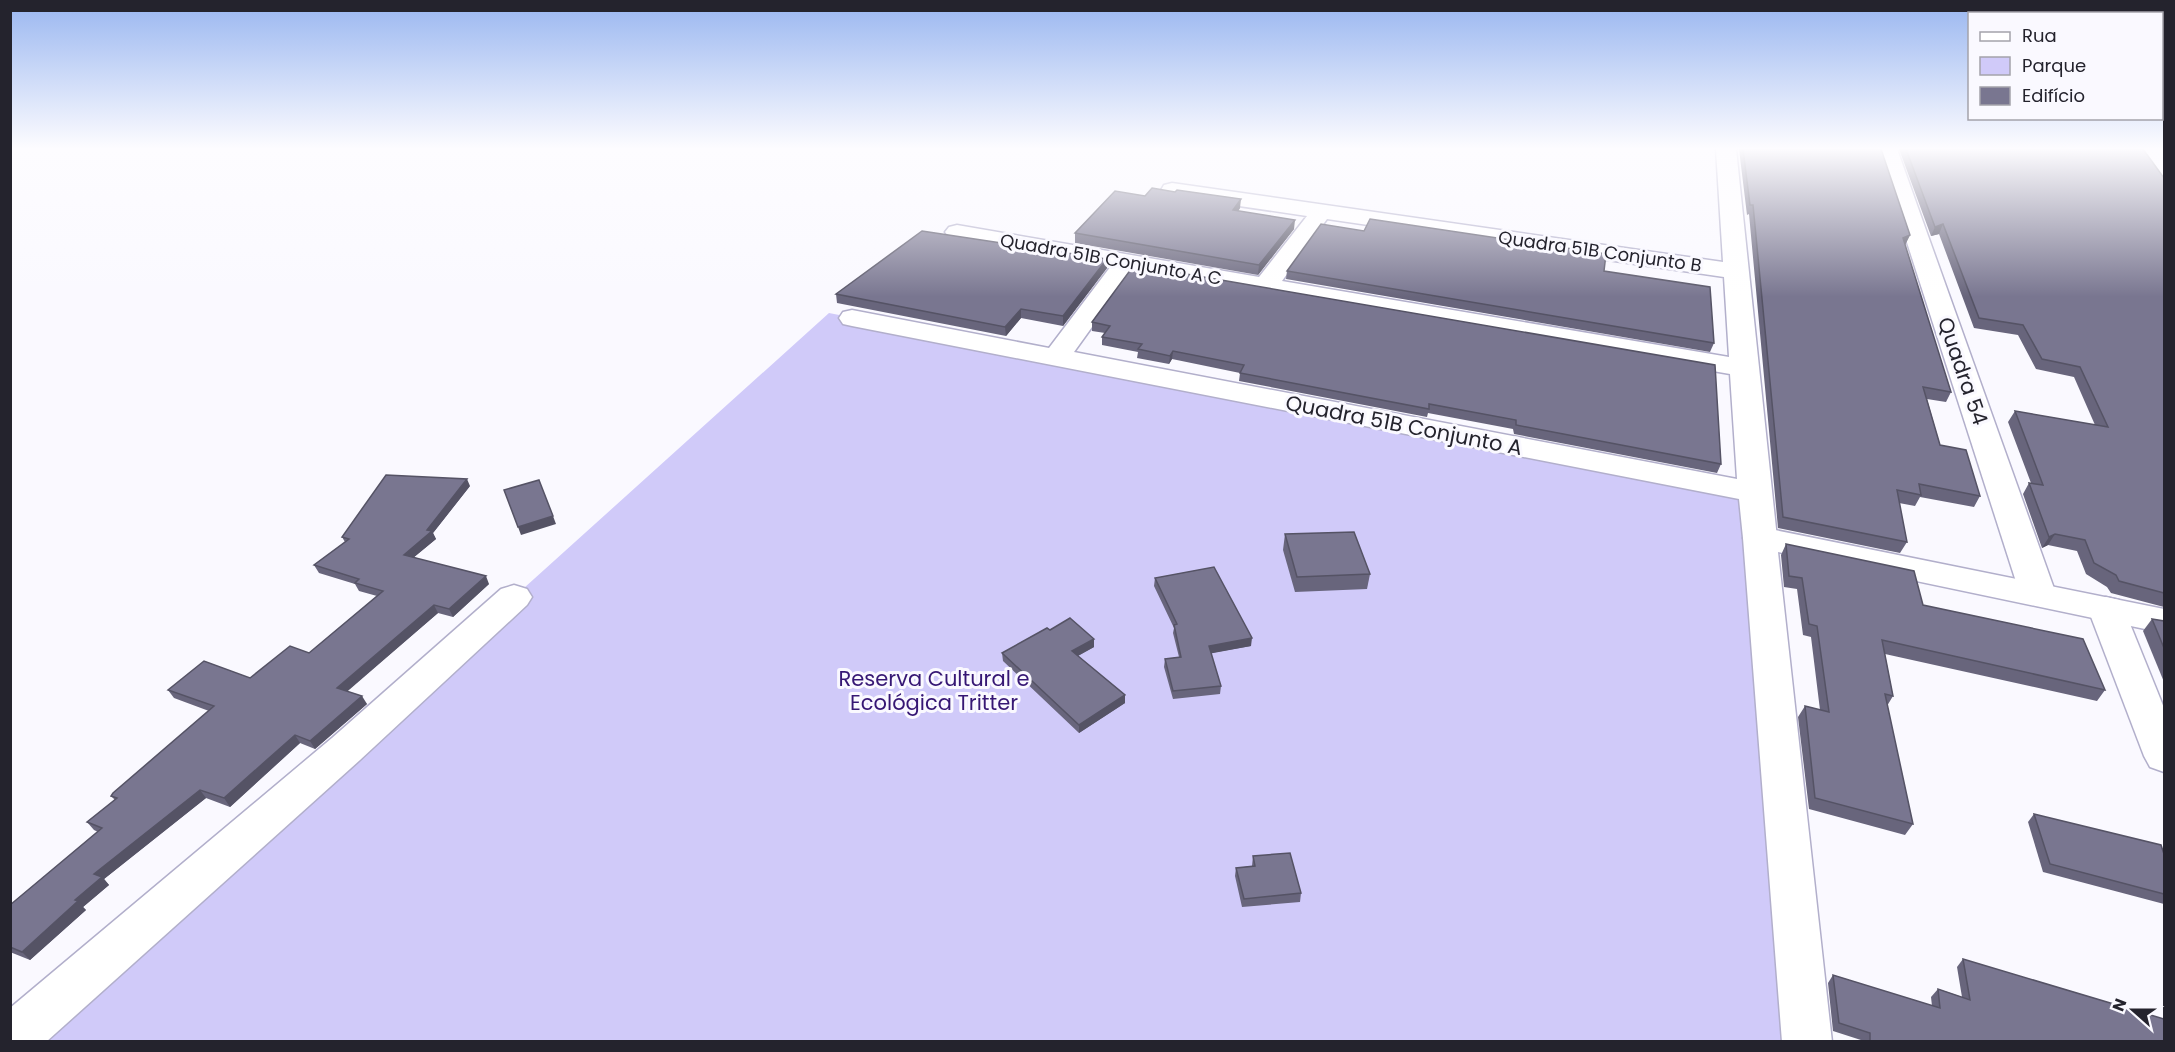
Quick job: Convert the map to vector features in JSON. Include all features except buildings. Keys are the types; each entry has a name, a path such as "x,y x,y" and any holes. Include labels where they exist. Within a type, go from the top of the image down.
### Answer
{"street":[{"name":"Quadra 51B Conjunto B","path":"1230,198 1736,271"},
{"path":"1730,198 1754,492 1807,1041"},
{"name":"Quadra 54","path":"1904,198 2038,594"},
{"path":"1322,211 1266,285 1743,368"},
{"name":"Quadra 51B Conjunto A C","path":"957,232 1266,285"},
{"path":"1055,359 1127,261"},
{"name":"Quadra 51B Conjunto A","path":"852,318 1055,359 1754,492"},
{"path":"1760,538 2164,621"},
{"path":"10,1041 346,749 514,597"},
{"path":"2106,609 2164,756"}],"green space":[{"name":"Reserva Cultural e Ecológica Tritter","path":"829,313 1748,493 1802,1041 11,1042 514,597"}]}
